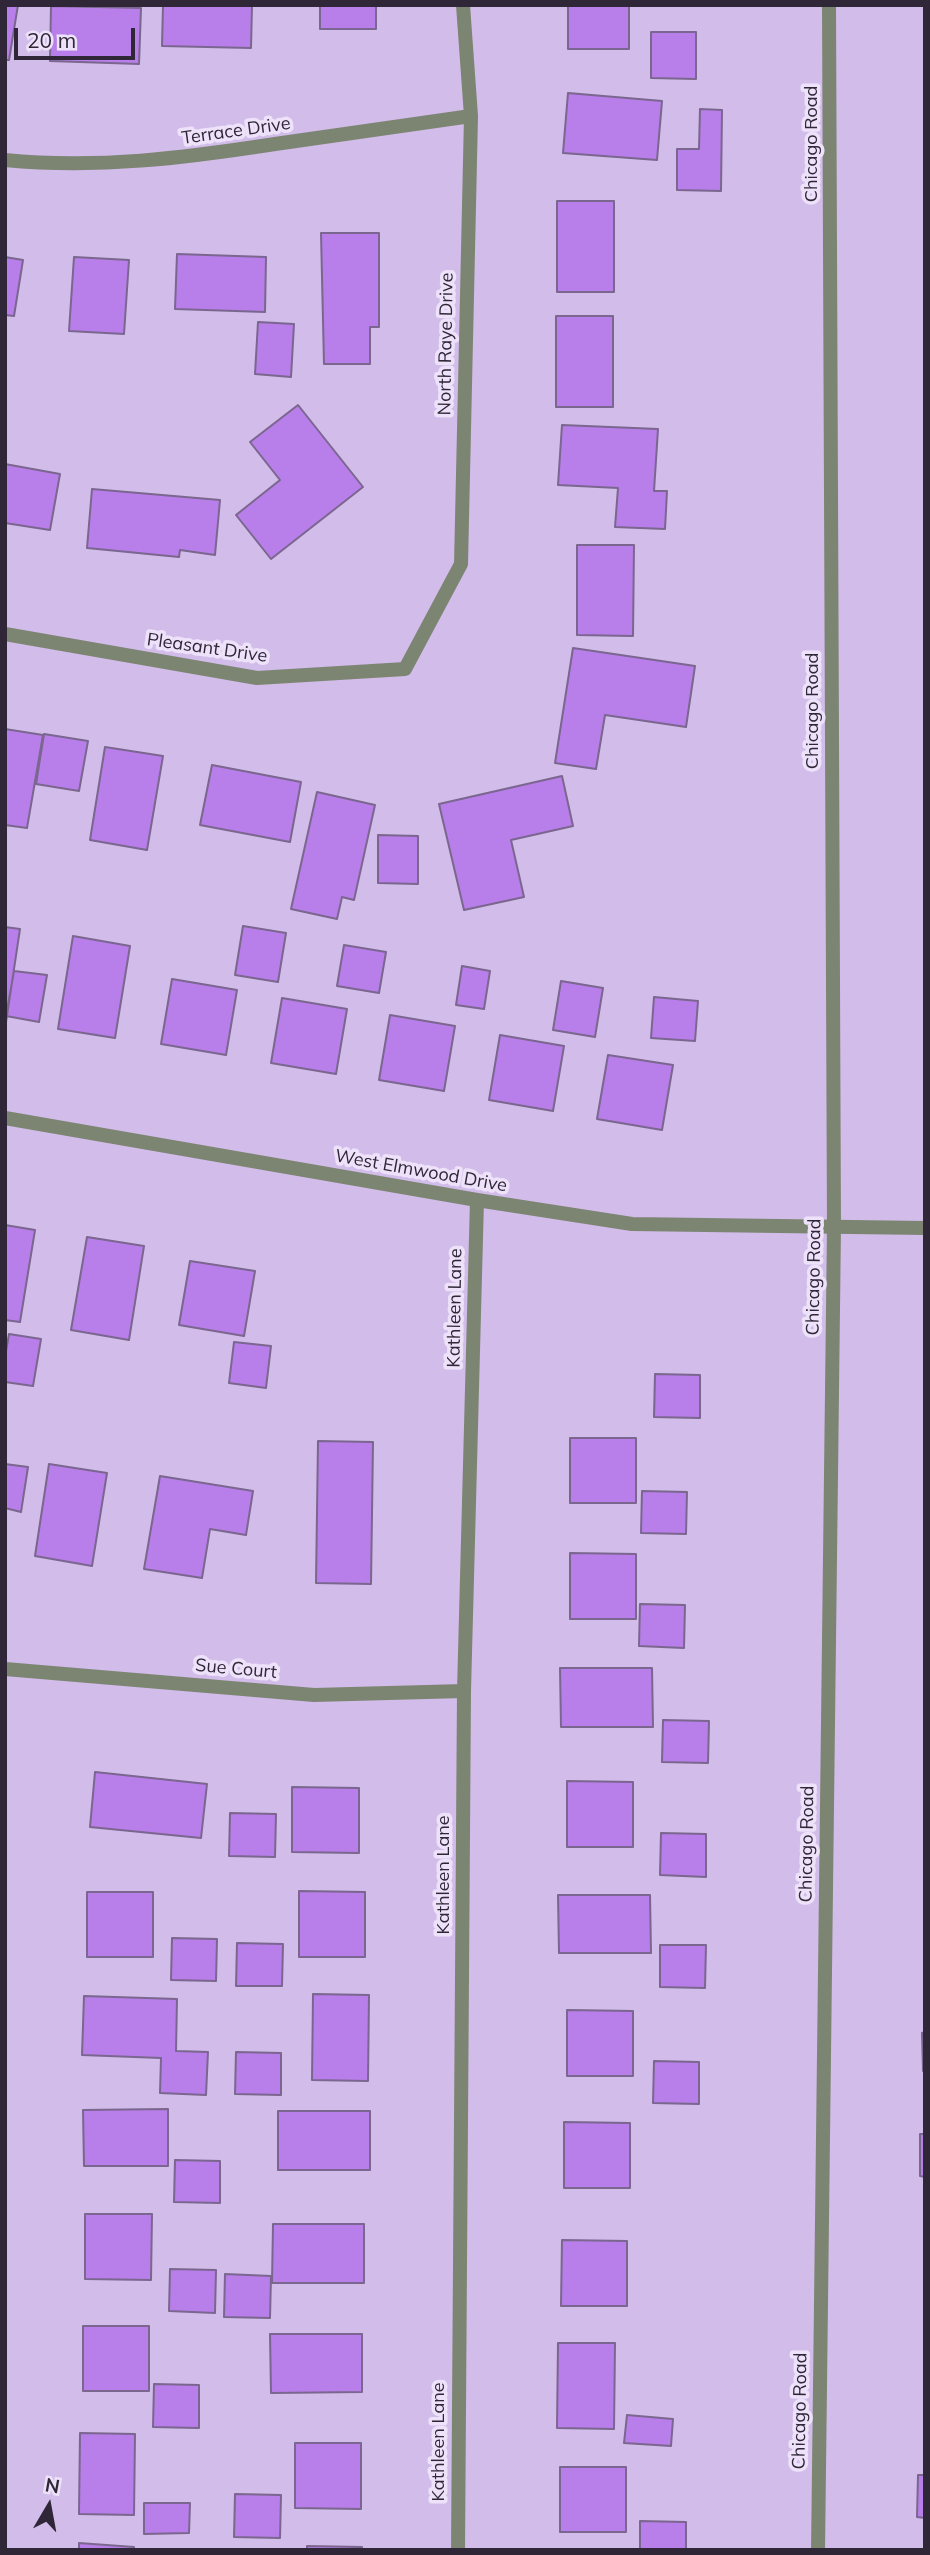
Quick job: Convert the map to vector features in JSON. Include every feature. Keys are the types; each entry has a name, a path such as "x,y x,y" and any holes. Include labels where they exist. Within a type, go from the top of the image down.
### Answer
{"street":[{"name":"North Raye Drive","path":"405,669 461,564 471,116 463,5"},
{"name":"Chicago Road","path":"818,2550 834,1226 829,5"},
{"name":"Terrace Drive","path":"5,160 112,164 170,160 471,116"},
{"name":"Pleasant Drive","path":"5,634 257,678 405,669"},
{"name":"West Elmwood Drive","path":"5,1118 477,1200 632,1224 925,1228"},
{"name":"Kathleen Lane","path":"458,2550 464,1690 477,1200"},
{"name":"Sue Court","path":"5,1669 314,1695 464,1690"}],"building":[{"path":"5,5 18,5 9,60 5,60"},
{"path":"163,5 252,5 251,48 162,46"},
{"path":"320,5 376,5 376,29 320,29"},
{"path":"568,5 629,5 629,49 568,49"},
{"path":"51,6 141,8 139,64 50,61"},
{"path":"651,32 696,32 696,79 651,78"},
{"path":"568,93 662,101 657,160 563,153"},
{"path":"700,109 722,110 721,191 677,190 677,149 699,149"},
{"path":"557,201 614,201 614,292 557,292"},
{"path":"321,233 379,233 379,327 370,327 370,364 324,364"},
{"path":"177,254 266,257 265,312 175,309"},
{"path":"5,257 23,260 14,316 5,315"},
{"path":"74,257 129,260 124,334 69,331"},
{"path":"556,316 613,316 613,407 556,407"},
{"path":"258,322 294,324 291,377 255,374"},
{"path":"298,405 363,487 271,559 236,515 280,480 250,442"},
{"path":"562,425 658,429 654,491 667,491 665,529 615,527 618,488 558,485"},
{"path":"5,464 60,474 50,530 5,523"},
{"path":"92,489 220,500 215,555 180,550 179,557 87,548"},
{"path":"577,545 634,545 633,636 577,635"},
{"path":"573,648 695,666 686,727 605,715 596,769 555,763"},
{"path":"5,729 43,735 27,828 5,825"},
{"path":"44,734 88,741 79,791 36,784"},
{"path":"105,747 163,756 147,850 90,840"},
{"path":"212,765 301,782 290,842 200,825"},
{"path":"562,776 573,826 511,840 524,897 464,910 439,804"},
{"path":"317,792 375,805 354,900 342,897 337,919 291,909"},
{"path":"378,835 418,836 418,884 378,883"},
{"path":"243,926 286,933 278,982 235,975"},
{"path":"5,927 20,929 6,1022 5,1022"},
{"path":"73,936 130,946 115,1038 58,1029"},
{"path":"344,945 386,952 379,993 337,986"},
{"path":"462,966 490,971 484,1009 456,1005"},
{"path":"14,971 47,975 39,1022 6,1016"},
{"path":"172,979 237,990 226,1055 161,1044"},
{"path":"561,981 603,988 595,1037 553,1030"},
{"path":"654,997 698,1001 695,1041 651,1038"},
{"path":"282,998 347,1009 336,1074 271,1063"},
{"path":"390,1015 455,1026 444,1091 379,1080"},
{"path":"500,1035 564,1046 553,1111 489,1100"},
{"path":"608,1055 673,1065 662,1130 597,1119"},
{"path":"5,1225 35,1230 20,1322 5,1320"},
{"path":"87,1237 144,1246 129,1340 71,1330"},
{"path":"190,1261 255,1271 244,1336 179,1325"},
{"path":"9,1334 41,1339 33,1386 5,1382"},
{"path":"234,1342 271,1346 266,1388 229,1383"},
{"path":"655,1374 700,1375 700,1418 654,1417"},
{"path":"570,1438 636,1438 636,1503 570,1503"},
{"path":"318,1441 373,1442 371,1584 316,1583"},
{"path":"5,1464 28,1467 21,1512 5,1508"},
{"path":"49,1464 107,1473 92,1566 35,1556"},
{"path":"160,1476 253,1491 246,1535 210,1529 202,1578 144,1569"},
{"path":"642,1491 687,1492 686,1534 641,1533"},
{"path":"570,1553 636,1554 636,1619 570,1619"},
{"path":"640,1604 685,1605 684,1648 639,1646"},
{"path":"560,1668 652,1668 653,1727 561,1727"},
{"path":"663,1720 709,1721 708,1763 662,1762"},
{"path":"95,1772 207,1784 201,1838 90,1827"},
{"path":"567,1781 633,1782 633,1847 567,1847"},
{"path":"292,1787 359,1788 359,1853 292,1852"},
{"path":"230,1813 276,1814 275,1857 229,1856"},
{"path":"661,1833 706,1834 706,1877 660,1875"},
{"path":"299,1891 365,1892 365,1957 299,1957"},
{"path":"87,1892 153,1892 153,1957 87,1957"},
{"path":"558,1895 650,1895 651,1953 559,1953"},
{"path":"172,1938 217,1939 216,1981 171,1980"},
{"path":"237,1943 283,1944 282,1986 236,1986"},
{"path":"660,1945 706,1945 705,1988 660,1987"},
{"path":"313,1994 369,1995 368,2081 312,2080"},
{"path":"84,1996 177,1999 176,2051 208,2052 206,2095 160,2093 161,2058 82,2055"},
{"path":"567,2010 633,2011 633,2076 567,2076"},
{"path":"925,2032 925,2071 923,2071 922,2033"},
{"path":"236,2052 281,2053 281,2095 235,2094"},
{"path":"654,2061 699,2062 699,2104 653,2103"},
{"path":"168,2109 168,2166 84,2166 83,2110"},
{"path":"278,2111 370,2111 370,2170 278,2170"},
{"path":"564,2122 630,2123 630,2188 564,2188"},
{"path":"920,2134 925,2134 925,2177 920,2176"},
{"path":"175,2160 220,2161 220,2203 174,2202"},
{"path":"85,2214 152,2214 151,2280 85,2279"},
{"path":"273,2224 364,2224 364,2283 272,2283"},
{"path":"562,2240 627,2241 627,2306 561,2306"},
{"path":"170,2269 216,2270 215,2313 169,2311"},
{"path":"225,2274 271,2276 270,2318 224,2317"},
{"path":"83,2326 149,2326 149,2391 83,2391"},
{"path":"270,2334 362,2334 362,2392 271,2393"},
{"path":"558,2343 615,2343 614,2429 557,2428"},
{"path":"154,2384 199,2385 199,2428 153,2427"},
{"path":"627,2415 673,2419 671,2446 624,2443"},
{"path":"80,2433 135,2434 134,2515 79,2514"},
{"path":"295,2443 361,2443 361,2509 295,2508"},
{"path":"560,2467 626,2467 626,2532 560,2532"},
{"path":"918,2475 925,2475 925,2518 917,2517"},
{"path":"235,2494 281,2495 280,2538 234,2537"},
{"path":"144,2503 190,2503 189,2533 144,2534"},
{"path":"640,2521 686,2522 686,2550 640,2550"},
{"path":"79,2543 134,2547 134,2550 79,2550"},
{"path":"307,2546 362,2547 362,2550 307,2550"}]}
